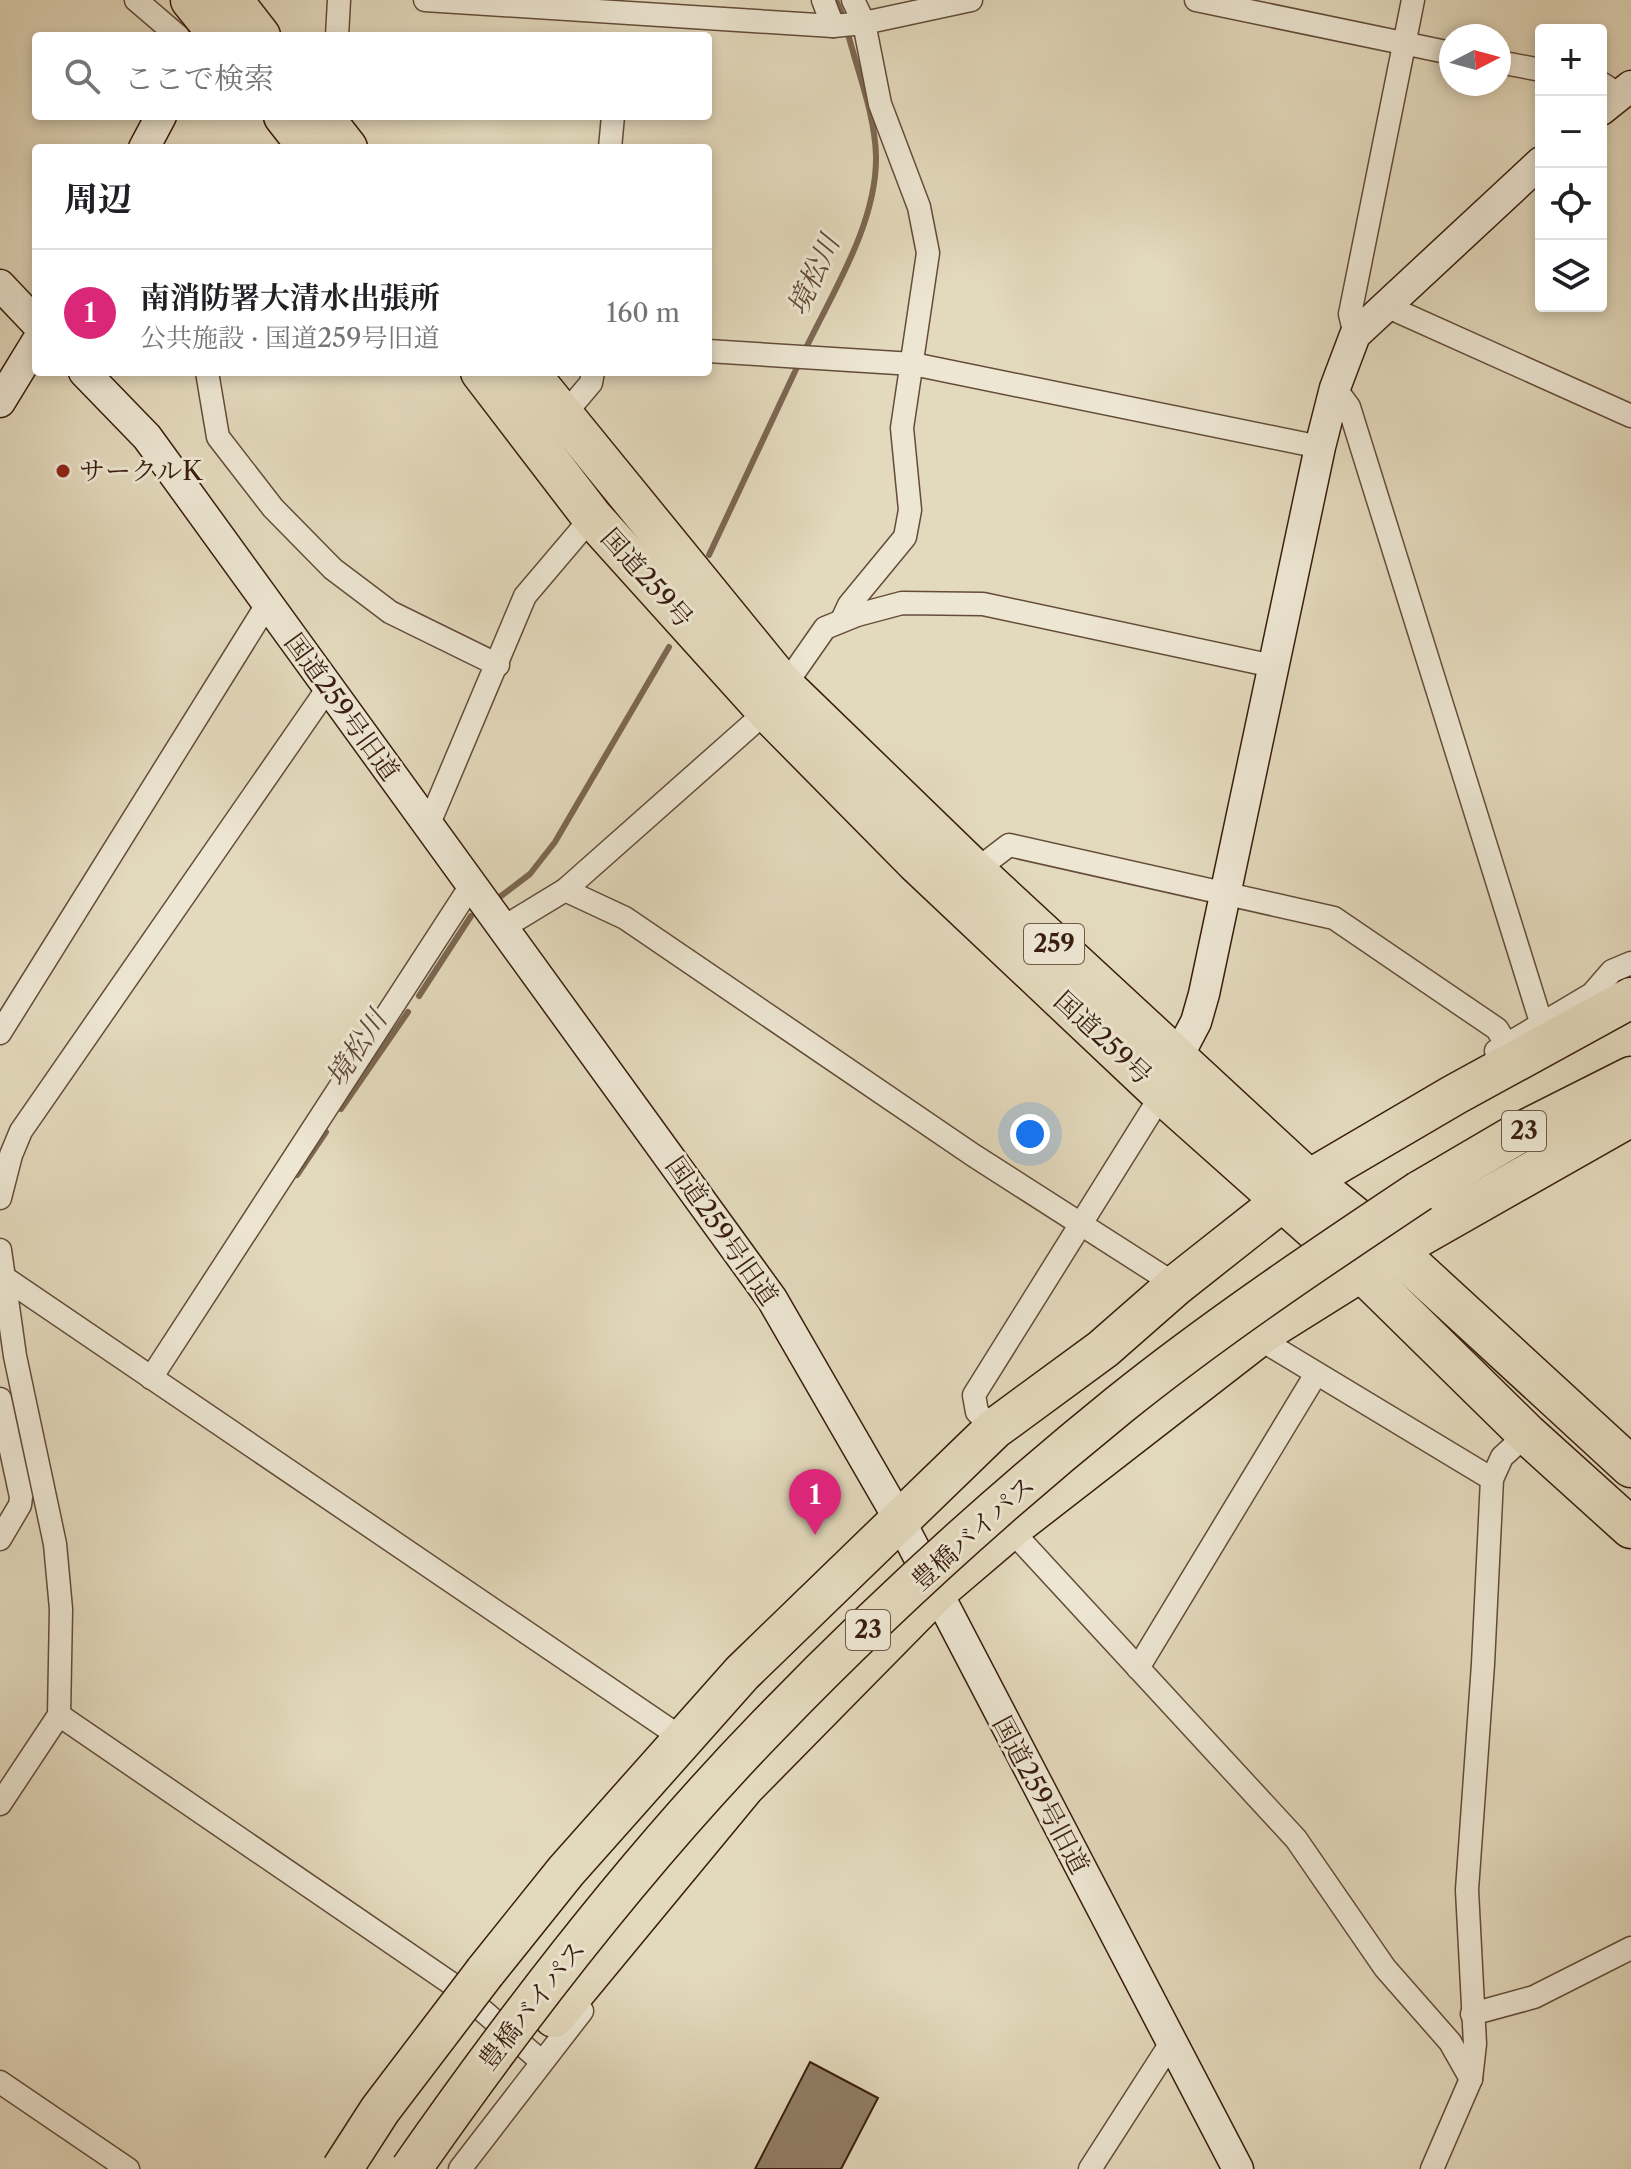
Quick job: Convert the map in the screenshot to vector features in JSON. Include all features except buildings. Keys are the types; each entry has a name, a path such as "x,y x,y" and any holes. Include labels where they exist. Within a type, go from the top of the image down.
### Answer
{"highway":[{"path":"208,19 248,32"},
{"path":"287,120 306,144"},
{"path":"325,120 344,144"},
{"name":"国道259号","path":"484,376 592,517 776,699 975,871 1170,1076"},
{"name":"国道259号","path":"531,376 776,699 916,862 1170,1076 1297,1190 1363,1273 1527,1434 1631,1528"},
{"name":"23","path":"342,2169 469,1978 632,1801 682,1728 994,1429 1103,1349 1176,1285 1297,1190 1454,1095 1631,998"},
{"name":"豊橋バイパス","path":"411,2169 480,2071 617,1895 767,1727 963,1539 1120,1405 1273,1290 1420,1191 1512,1137 1631,1077"},
{"name":"23","path":"440,2169 554,2017 744,1787 935,1593 1010,1529 1264,1332 1363,1273 1395,1250 1631,1116"},
{"name":"国道259号","path":"1297,1190 1395,1250 1631,1467"}],"street":[{"path":"136,0 208,19"},
{"path":"337,32 339,0"},
{"path":"425,0 620,16 847,25 971,0"},
{"path":"823,0 847,25 880,104 919,207 928,253 902,428 910,510 905,537 849,605 842,620"},
{"path":"847,25 853,0"},
{"path":"1196,0 1439,51"},
{"path":"1355,335 1350,314 1413,0"},
{"path":"1511,64 1535,69"},
{"path":"146,144 159,120"},
{"path":"610,144 613,120"},
{"path":"994,1429 977,1412 974,1395 1082,1226 1170,1076 1196,1022 1320,447 1335,388 1355,335 1535,168"},
{"path":"0,285 32,319"},
{"path":"1386,306 1631,416"},
{"path":"0,402 32,350"},
{"path":"712,351 913,364 1320,447"},
{"name":"国道259号旧道","path":"88,376 147,437 772,1299 899,1519 1238,2169"},
{"path":"208,376 218,437 273,508 333,569 390,612 498,665"},
{"path":"563,416 591,383 592,376"},
{"path":"1335,388 1349,407 1541,1022"},
{"path":"428,826 525,596 592,517"},
{"path":"0,1033 268,603"},
{"path":"504,927 565,890 776,699 825,628 842,620 902,603 983,604 1273,666"},
{"path":"0,1198 21,1131 328,688"},
{"path":"975,871 1009,845 1334,918 1497,1029 1506,1044"},
{"path":"151,1378 472,884"},
{"path":"565,890 625,918 1082,1226 1176,1285"},
{"path":"1454,1095 1469,1069 1541,1022 1592,994 1612,971 1631,963"},
{"path":"1573,1148 1631,1134"},
{"path":"0,1250 7,1357 55,1544 61,1609 59,1715 0,1804"},
{"path":"2,1276 151,1378 682,1728"},
{"path":"1264,1332 1273,1347 1492,1479"},
{"path":"1138,1668 1316,1374"},
{"path":"0,1399 21,1497 20,1505 0,1539"},
{"path":"1432,2169 1471,2079 1475,2044 1467,1890 1492,1479 1502,1457 1527,1434"},
{"path":"1010,1529 1296,1839 1385,1968 1450,2042 1471,2079"},
{"path":"59,1715 469,1978 542,2062"},
{"path":"460,2169 704,1860 744,1787"},
{"path":"1472,2014 1534,1997 1630,1950"},
{"path":"321,2169 360,2107 469,1978"},
{"path":"1090,2169 1171,2043"},
{"path":"0,2082 128,2169"}],"waterway":[{"name":"境松川","path":"836,0 844,19"},
{"name":"境松川","path":"804,352 851,257 869,207 874,182 875,140 847,30"},
{"name":"境松川","path":"709,555 799,363"},
{"name":"境松川","path":"497,899 530,874 555,842 669,647"},
{"name":"境松川","path":"419,996 471,916"},
{"name":"境松川","path":"341,1109 408,1012"},
{"name":"境松川","path":"297,1175 326,1132"}],"place":[{"name":"サークルK","path":"63,471"},
{"name":"南消防署大清水出張所","path":"815,1535"}]}
